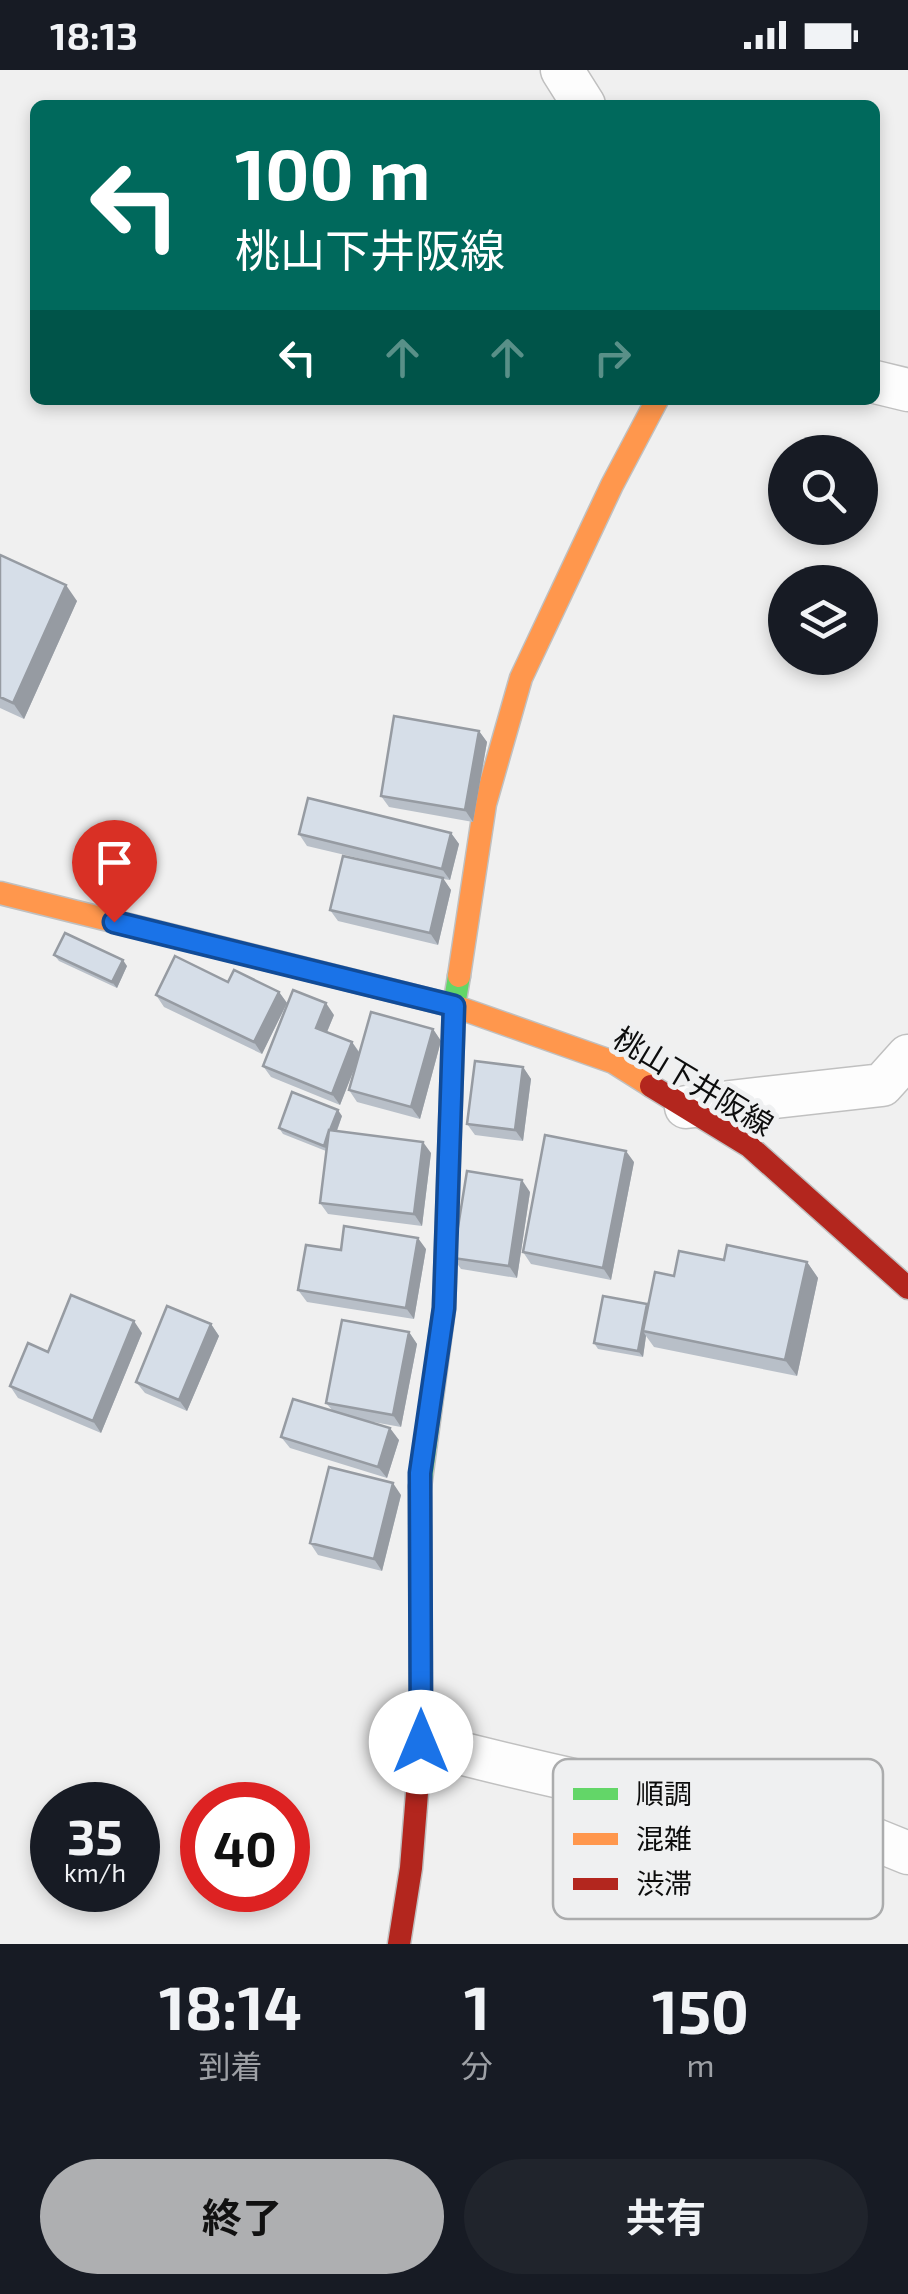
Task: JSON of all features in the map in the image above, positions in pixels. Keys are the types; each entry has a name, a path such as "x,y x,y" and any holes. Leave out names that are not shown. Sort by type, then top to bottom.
{"street":[{"path":"562,70 583,100"},
{"path":"588,100 600,70"},
{"path":"880,383 908,390"},
{"path":"400,1944 411,1868 421,1742 420,1473 444,1308 454,1006 485,804 521,678 654,405"},
{"name":"桃山下井阪線","path":"0,893 454,1006 613,1062 749,1146 908,1288"},
{"path":"686,1107 882,1085 908,1056"},
{"path":"421,1742 553,1778"},
{"path":"883,1843 908,1852"}],"building":[{"path":"0,555 66,585 13,703 0,697"},
{"path":"394,716 479,731 465,810 381,796"},
{"path":"308,798 451,833 442,869 299,834"},
{"path":"343,856 443,878 430,933 330,910"},
{"path":"65,933 123,960 112,982 54,955"},
{"path":"175,956 228,982 234,970 279,992 254,1042 156,995"},
{"path":"293,990 326,1003 316,1028 352,1042 332,1094 263,1066"},
{"path":"371,1012 433,1029 411,1107 349,1090"},
{"path":"475,1061 523,1067 515,1130 467,1124"},
{"path":"292,1092 338,1110 324,1146 279,1128"},
{"path":"329,1130 423,1142 414,1214 320,1203"},
{"path":"545,1135 626,1151 603,1268 523,1252"},
{"path":"467,1171 522,1180 509,1266 453,1258"},
{"path":"344,1226 418,1238 406,1308 298,1290 306,1245 341,1250"},
{"path":"727,1245 807,1262 785,1360 643,1331 655,1272 674,1276 679,1251 724,1260"},
{"path":"71,1295 134,1321 93,1421 10,1386 28,1343 48,1352"},
{"path":"603,1296 647,1304 638,1351 594,1343"},
{"path":"167,1306 211,1324 179,1400 136,1382"},
{"path":"342,1320 409,1332 393,1415 326,1403"},
{"path":"293,1399 390,1428 378,1467 281,1437"},
{"path":"329,1467 393,1483 374,1559 310,1543"}],"traffic: fast":[{"path":"420,1487 444,1309 454,1006 459,976"}],"traffic: slow":[{"path":"459,976 485,804 521,678 654,405"},
{"path":"0,893 454,1006 613,1062 651,1086"}],"traffic: jam":[{"path":"651,1086 749,1146 908,1288"},
{"path":"399,1944 411,1868 421,1743 420,1487"}],"route":[{"path":"114,922 454,1006 444,1308 420,1473 421,1742"}]}
